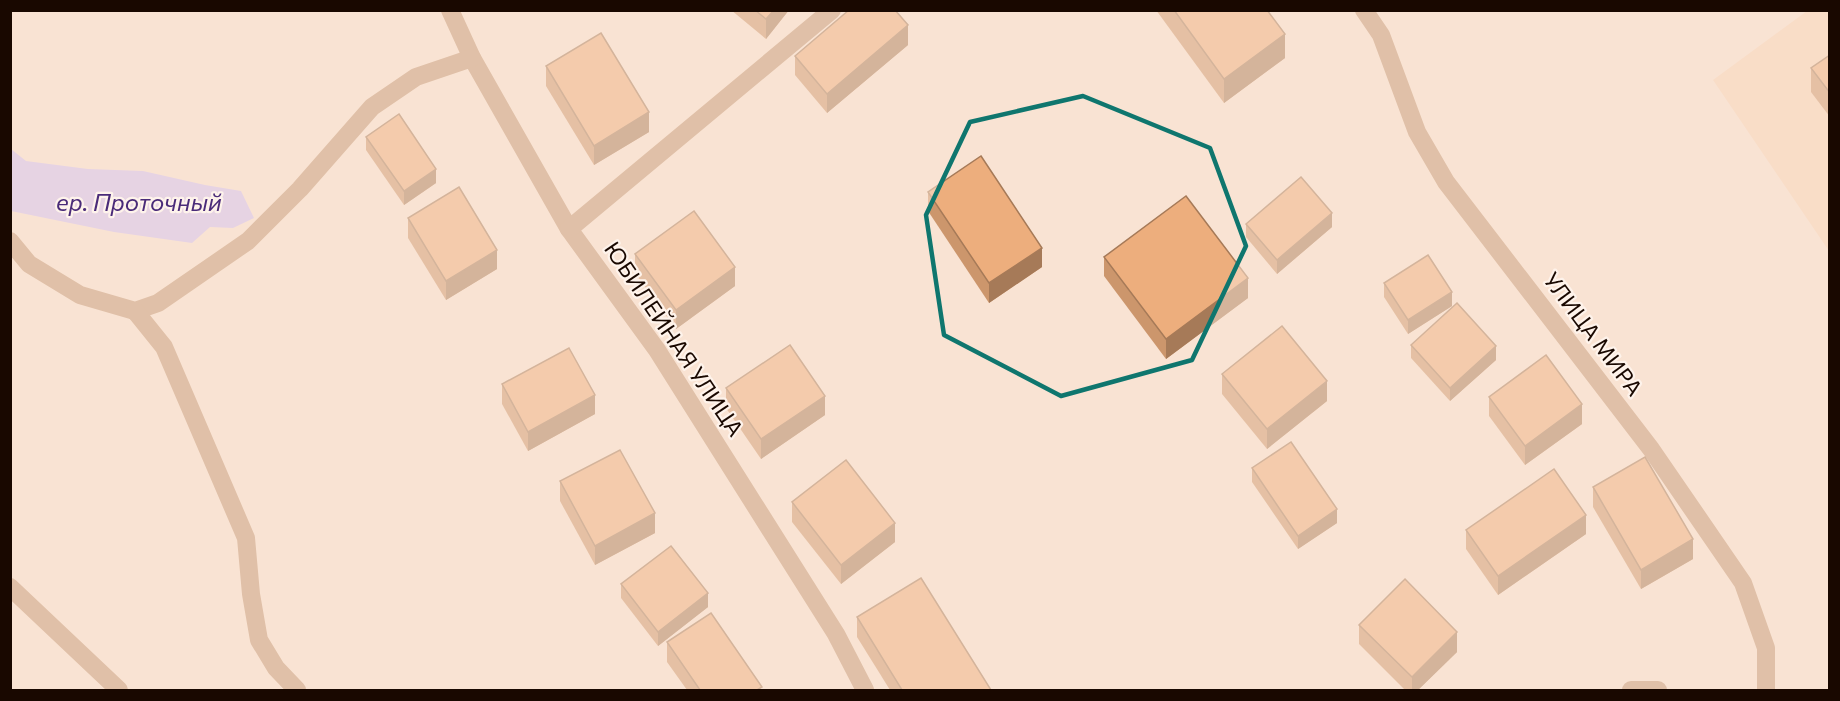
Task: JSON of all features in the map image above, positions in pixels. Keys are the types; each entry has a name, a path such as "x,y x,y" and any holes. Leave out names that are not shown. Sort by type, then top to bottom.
{"street":[{"name":"ЮБИЛЕЙНАЯ УЛИЦА","path":"450,10 472,58 569,229 657,350 836,634 866,690"},
{"path":"569,229 832,10"},
{"name":"УЛИЦА МИРА","path":"1364,10 1381,35 1417,132 1446,182 1651,449 1743,583 1766,648 1766,690"},
{"path":"135,311 158,303 248,241 300,189 372,107 416,77 472,58"},
{"path":"10,241 29,264 80,295 135,311 164,347 246,538 251,594 259,640 276,668 297,690"},
{"path":"10,587 119,690"},
{"path":"1631,690 1658,690"}],"highlighted area":[{"path":"1083,96 1210,148 1246,246 1192,360 1061,396 944,335 926,215 970,122"}],"shaded area":[{"path":"1807,11 1829,11 1829,251 1713,80"}],"water":[{"name":"ер. Проточный","path":"11,149 26,161 88,169 143,171 241,191 254,218 233,228 210,227 192,243 114,232 11,211"}],"building":[{"path":"755,10 774,10 766,19"},
{"path":"849,10 895,10 908,25 827,94 795,56"},
{"path":"1174,10 1267,10 1285,34 1224,79"},
{"path":"601,33 649,112 594,146 546,66"},
{"path":"1830,55 1830,93 1811,68"},
{"path":"399,114 436,169 404,191 366,137"},
{"path":"981,156 1042,248 989,283 928,192"},
{"path":"1301,177 1332,213 1277,260 1246,224"},
{"path":"459,187 497,250 446,281 408,218"},
{"path":"1186,196 1248,278 1166,339 1104,257"},
{"path":"694,211 735,267 676,310 635,254"},
{"path":"1428,255 1452,292 1408,320 1384,283"},
{"path":"1457,303 1496,346 1450,388 1411,345"},
{"path":"1282,326 1327,381 1267,429 1222,374"},
{"path":"790,345 825,396 761,439 726,388"},
{"path":"569,348 595,395 528,432 502,384"},
{"path":"1546,355 1582,404 1525,446 1489,397"},
{"path":"1291,442 1337,509 1298,536 1252,468"},
{"path":"620,450 655,513 595,546 560,481"},
{"path":"1645,457 1693,539 1641,570 1593,487"},
{"path":"846,460 895,523 841,565 792,502"},
{"path":"1554,469 1586,515 1498,576 1466,530"},
{"path":"671,546 708,593 658,632 621,584"},
{"path":"921,578 991,690 902,690 857,617"},
{"path":"1405,579 1457,632 1412,677 1359,625"},
{"path":"711,613 762,687 757,690 700,690 667,642"}]}
